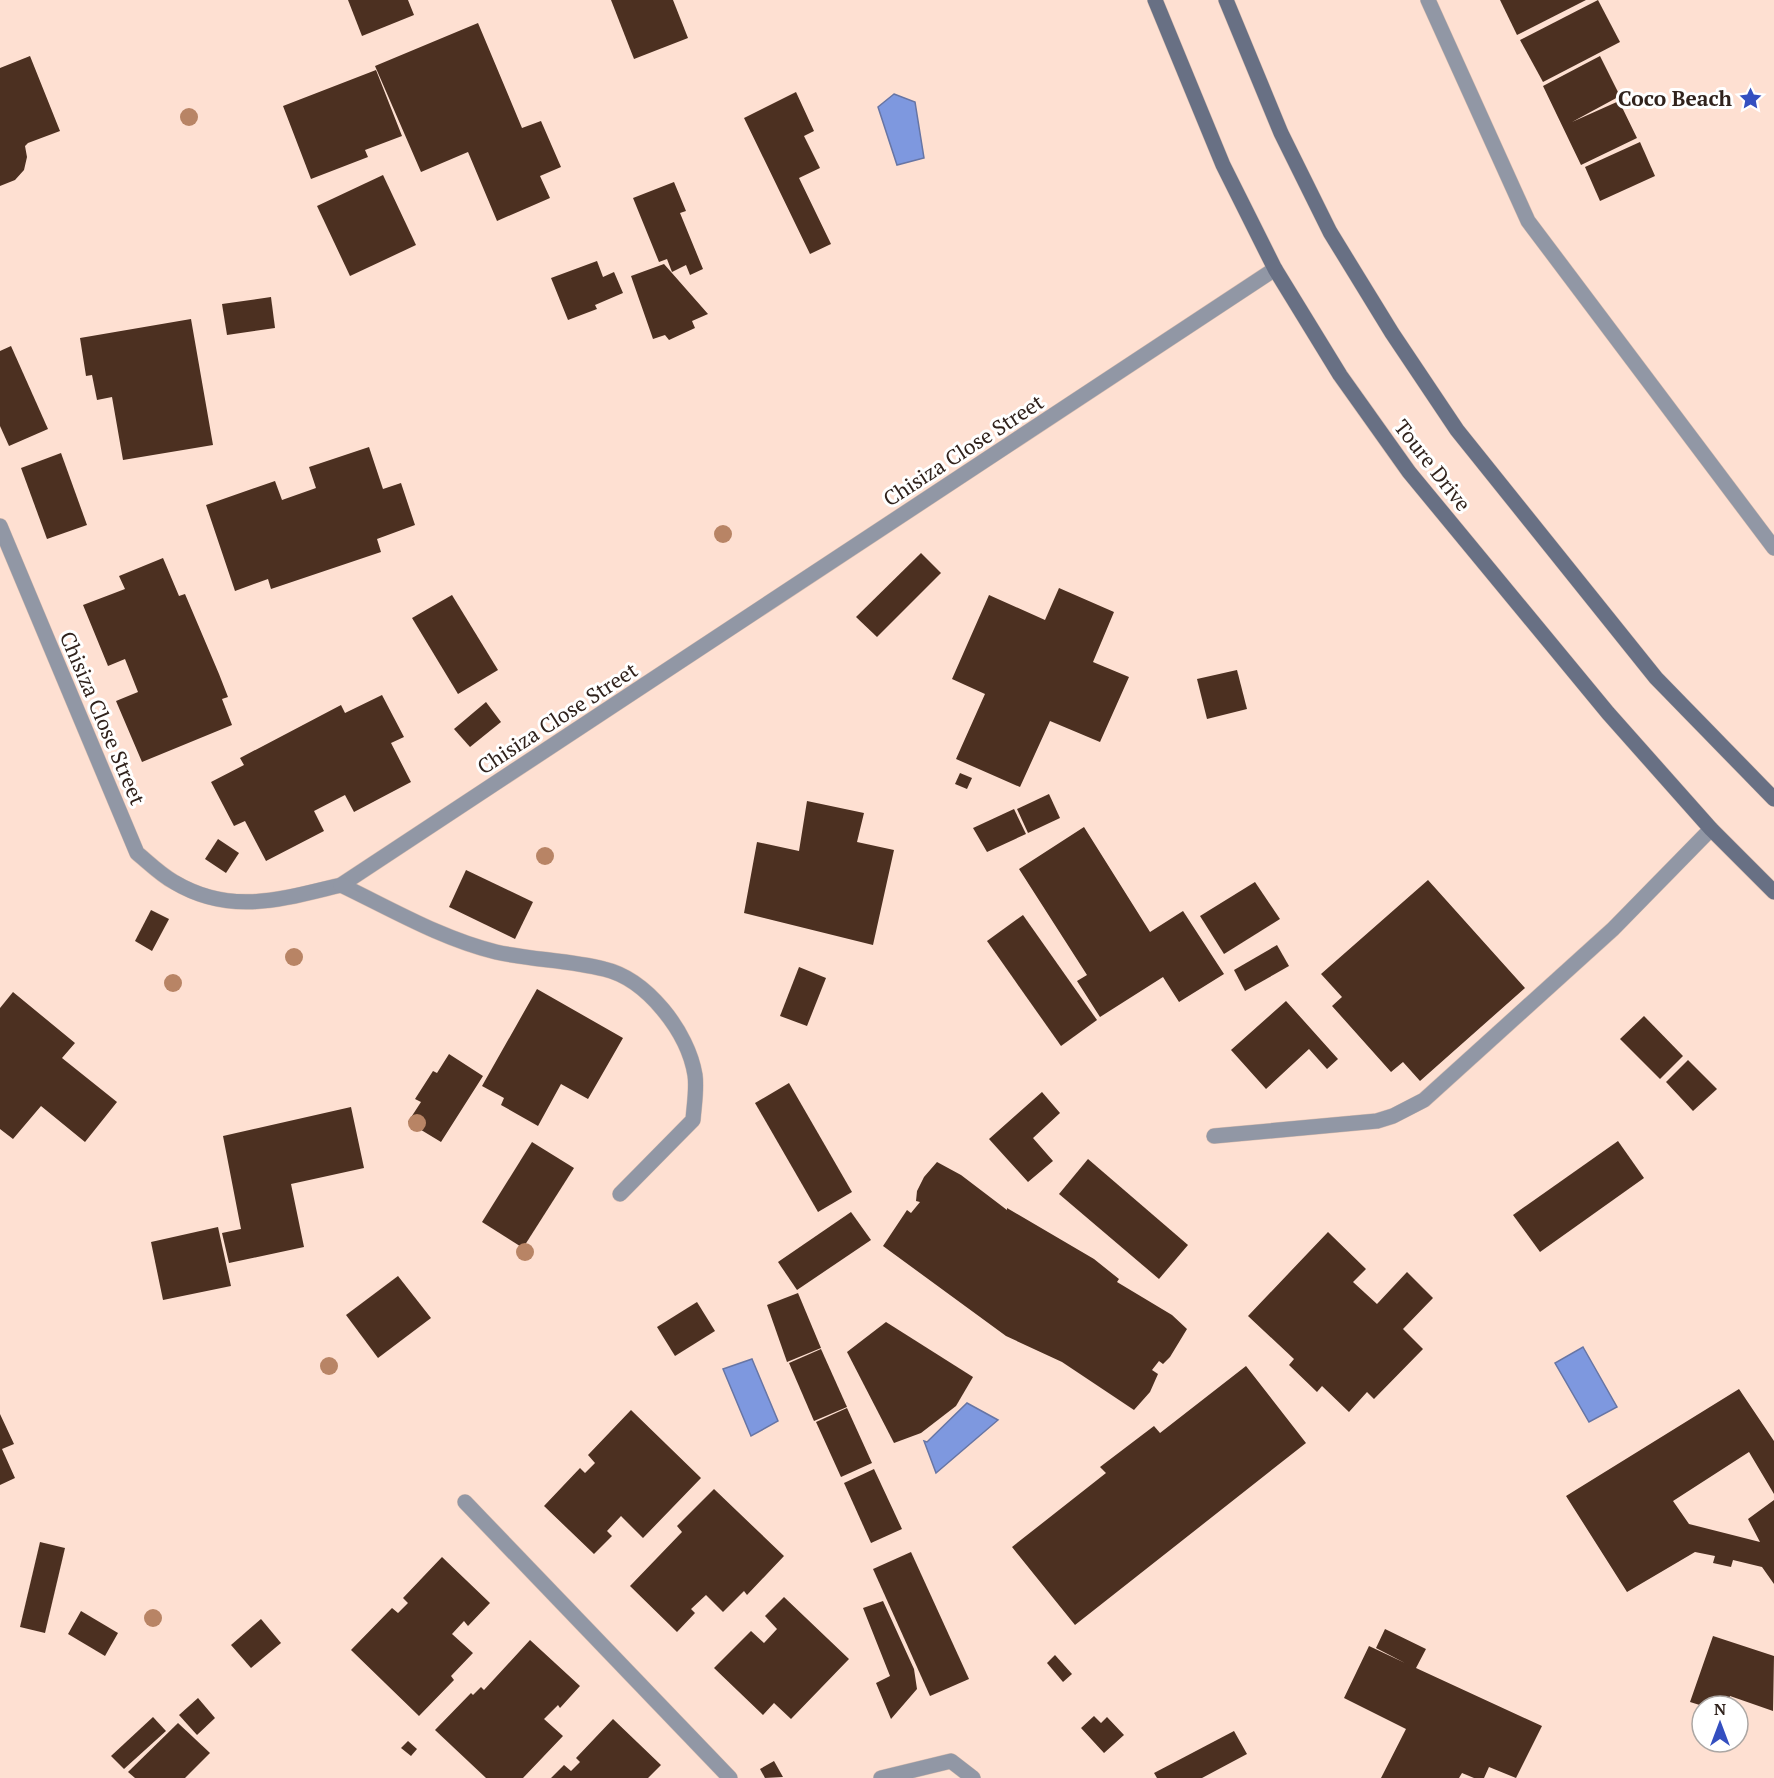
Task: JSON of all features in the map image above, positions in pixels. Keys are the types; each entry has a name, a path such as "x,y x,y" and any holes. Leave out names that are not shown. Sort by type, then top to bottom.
{"main road":[{"name":"Toure Drive","path":"1155,0 1223,165 1275,269 1340,375 1409,472 1608,713 1711,829 1774,892"},
{"name":"Toure Drive","path":"1226,0 1281,133 1330,232 1392,333 1457,430 1656,678 1774,799"}],"street":[{"path":"1428,0 1528,221 1774,548"},
{"name":"Chisiza Close Street","path":"0,526 137,853 174,882 218,900 265,903 341,885 1275,269"},
{"path":"1214,1136 1377,1121 1394,1116 1424,1100 1613,929 1711,829"},
{"path":"341,885 449,936 497,952 551,958 608,969 647,992 678,1029 695,1075 693,1120 620,1194"},
{"path":"465,1502 730,1778"},
{"path":"881,1778 951,1761 973,1778"}],"water":[{"path":"894,94 915,102 924,158 897,165 878,107"},
{"path":"1583,1347 1617,1407 1589,1422 1555,1363"},
{"path":"752,1359 778,1421 751,1436 723,1369"},
{"path":"967,1403 998,1420 936,1473 924,1441 927,1442"}],"building":[{"path":"348,0 408,0 414,15 362,36"},
{"path":"611,0 673,0 688,38 634,59"},
{"path":"1500,0 1586,0 1517,35"},
{"path":"1598,0 1620,42 1543,82 1520,40"},
{"path":"478,23 522,128 541,121 561,167 540,176 550,198 497,221 468,152 421,172 375,66"},
{"path":"30,56 60,131 28,143 25,146 27,157 24,170 15,180 0,186 0,68"},
{"path":"1600,56 1620,96 1572,122 1619,101 1637,138 1581,165 1543,86"},
{"path":"376,70 402,136 365,150 368,157 311,179 283,106"},
{"path":"796,92 814,131 804,136 820,168 799,178 831,244 810,254 744,118"},
{"path":"1640,142 1655,176 1600,201 1585,167"},
{"path":"383,175 416,245 350,276 317,206"},
{"path":"674,182 686,211 680,213 703,269 690,275 686,265 672,272 667,259 659,262 633,198"},
{"path":"597,261 603,277 614,272 623,293 595,305 597,309 568,320 551,278"},
{"path":"664,264 708,314 692,321 695,328 669,340 665,335 653,339 631,276"},
{"path":"271,297 275,328 227,335 222,304"},
{"path":"191,319 213,445 123,460 112,397 97,400 92,375 86,376 80,338"},
{"path":"11,346 48,429 9,446 0,426 0,351"},
{"path":"369,447 383,489 401,483 415,525 377,539 381,552 271,589 268,579 235,591 206,505 275,481 282,500 316,488 309,467"},
{"path":"61,453 87,525 47,539 21,468"},
{"path":"921,553 941,573 877,637 856,617"},
{"path":"163,558 179,596 185,594 219,674 228,697 222,699 232,725 142,762 116,701 138,692 125,659 108,666 83,605 125,589 119,576"},
{"path":"1059,588 1114,612 1093,662 1129,677 1100,742 1050,721 1020,787 956,759 985,694 952,679 989,595 1045,620"},
{"path":"452,595 498,670 458,694 412,618"},
{"path":"1237,670 1247,709 1207,719 1197,679"},
{"path":"382,695 404,737 391,743 411,782 354,812 345,795 314,811 324,831 266,861 245,821 234,826 211,782 244,765 240,758 341,705 345,713"},
{"path":"486,702 501,722 470,747 454,729"},
{"path":"960,773 972,778 967,789 955,784"},
{"path":"1049,794 1060,818 1028,833 1017,809"},
{"path":"807,801 864,813 857,842 894,850 873,945 744,913 757,842 799,851"},
{"path":"1014,809 1026,834 987,852 973,828"},
{"path":"1084,827 1150,932 1183,911 1224,974 1179,1002 1163,977 1100,1017 1077,981 1087,975 1019,869"},
{"path":"218,839 239,853 226,873 205,859"},
{"path":"466,870 533,902 515,939 449,907"},
{"path":"1428,880 1525,988 1420,1081 1403,1062 1391,1072 1332,1006 1342,997 1321,974"},
{"path":"1255,882 1280,919 1224,954 1200,916"},
{"path":"151,910 169,919 152,951 135,941"},
{"path":"1023,915 1097,1020 1061,1046 987,941"},
{"path":"1277,945 1289,966 1245,991 1234,970"},
{"path":"799,967 826,978 807,1026 780,1016"},
{"path":"537,989 623,1038 588,1099 561,1084 538,1126 501,1105 504,1098 482,1086"},
{"path":"13,992 75,1043 62,1058 117,1102 85,1142 41,1106 13,1139 0,1129 0,1008"},
{"path":"1286,1001 1338,1059 1327,1069 1309,1049 1266,1089 1231,1050"},
{"path":"1644,1016 1683,1056 1660,1079 1620,1039"},
{"path":"449,1054 483,1076 441,1142 408,1122 421,1102 415,1099 433,1071 437,1073"},
{"path":"1688,1060 1717,1089 1693,1111 1666,1082"},
{"path":"789,1083 852,1192 818,1212 755,1103"},
{"path":"1042,1092 1060,1113 1033,1138 1053,1161 1028,1182 989,1139"},
{"path":"351,1107 364,1168 291,1184 304,1247 229,1263 222,1233 241,1229 223,1136"},
{"path":"1618,1141 1644,1178 1540,1252 1513,1215"},
{"path":"532,1142 574,1168 523,1248 482,1222"},
{"path":"1088,1159 1188,1245 1159,1279 1059,1194"},
{"path":"937,1162 961,1175 1007,1210 1007,1208 1094,1259 1119,1279 1117,1282 1172,1315 1187,1329 1170,1357 1163,1364 1159,1361 1152,1370 1158,1374 1150,1392 1134,1410 1062,1362 1006,1336 883,1246 907,1210 911,1213 920,1202 916,1201 917,1191 924,1177"},
{"path":"851,1212 871,1240 797,1290 778,1262"},
{"path":"218,1227 231,1286 163,1300 151,1242"},
{"path":"1328,1232 1366,1269 1353,1282 1377,1304 1407,1272 1433,1298 1403,1329 1423,1349 1374,1399 1367,1392 1349,1412 1322,1386 1317,1392 1289,1365 1294,1359 1248,1316"},
{"path":"398,1276 431,1318 378,1358 346,1315"},
{"path":"798,1293 821,1348 787,1362 767,1305"},
{"path":"697,1302 715,1331 675,1356 657,1327"},
{"path":"886,1322 973,1377 956,1406 921,1433 894,1443 847,1352"},
{"path":"821,1349 847,1407 814,1421 789,1363"},
{"path":"1246,1366 1306,1443 1075,1625 1012,1547 1106,1473 1100,1467 1154,1426 1160,1433"},
{"path":"1739,1389 1774,1441 1774,1494 1749,1452 1673,1501 1689,1524 1760,1542 1748,1519 1774,1500 1774,1584 1762,1567 1733,1560 1731,1567 1713,1563 1715,1556 1695,1552 1627,1592 1566,1496"},
{"path":"847,1408 872,1463 841,1477 816,1422"},
{"path":"631,1410 701,1478 643,1538 621,1516 607,1531 612,1536 594,1554 544,1506 580,1468 585,1473 595,1463 588,1455"},
{"path":"0,1414 14,1444 2,1449 15,1478 0,1485"},
{"path":"874,1469 902,1529 871,1543 844,1483"},
{"path":"714,1489 784,1556 747,1595 744,1591 723,1612 706,1595 691,1609 695,1613 677,1632 630,1586 682,1532 677,1526"},
{"path":"40,1542 65,1548 45,1633 20,1627"},
{"path":"911,1552 969,1679 930,1696 873,1569"},
{"path":"442,1557 490,1603 468,1626 464,1621 452,1634 473,1653 451,1676 454,1680 419,1716 351,1650 392,1608 398,1613 408,1603 403,1598"},
{"path":"784,1597 849,1659 791,1719 774,1703 763,1715 714,1668 751,1631 764,1643 777,1629 765,1616"},
{"path":"883,1601 914,1669 917,1689 891,1719 876,1683 890,1676 863,1608"},
{"path":"81,1611 118,1633 105,1656 68,1634"},
{"path":"261,1619 281,1643 251,1668 231,1645"},
{"path":"1385,1629 1426,1649 1416,1668 1542,1726 1516,1778 1489,1767 1484,1778 1474,1778 1462,1773 1459,1778 1381,1778 1406,1729 1344,1698 1369,1646 1405,1663 1376,1648"},
{"path":"1713,1636 1774,1656 1773,1711 1750,1703 1750,1694 1693,1694"},
{"path":"530,1640 580,1686 560,1708 558,1705 544,1719 563,1736 523,1778 486,1778 435,1730 471,1693 473,1695 481,1687 484,1690"},
{"path":"1055,1655 1072,1674 1063,1682 1047,1663"},
{"path":"198,1698 215,1718 197,1735 179,1715"},
{"path":"1094,1716 1101,1723 1107,1717 1124,1735 1104,1753 1081,1728"},
{"path":"153,1717 166,1731 124,1769 111,1756"},
{"path":"613,1719 661,1765 648,1778 551,1778 564,1765 571,1771 580,1762 576,1758"},
{"path":"178,1723 210,1753 185,1778 135,1778 128,1772"},
{"path":"1234,1731 1247,1754 1202,1778 1157,1778 1154,1773"},
{"path":"408,1741 417,1749 411,1756 401,1748"},
{"path":"774,1761 783,1777 765,1778 760,1769"}],"place":[{"name":"Coco Beach","path":"1750,98"}]}
